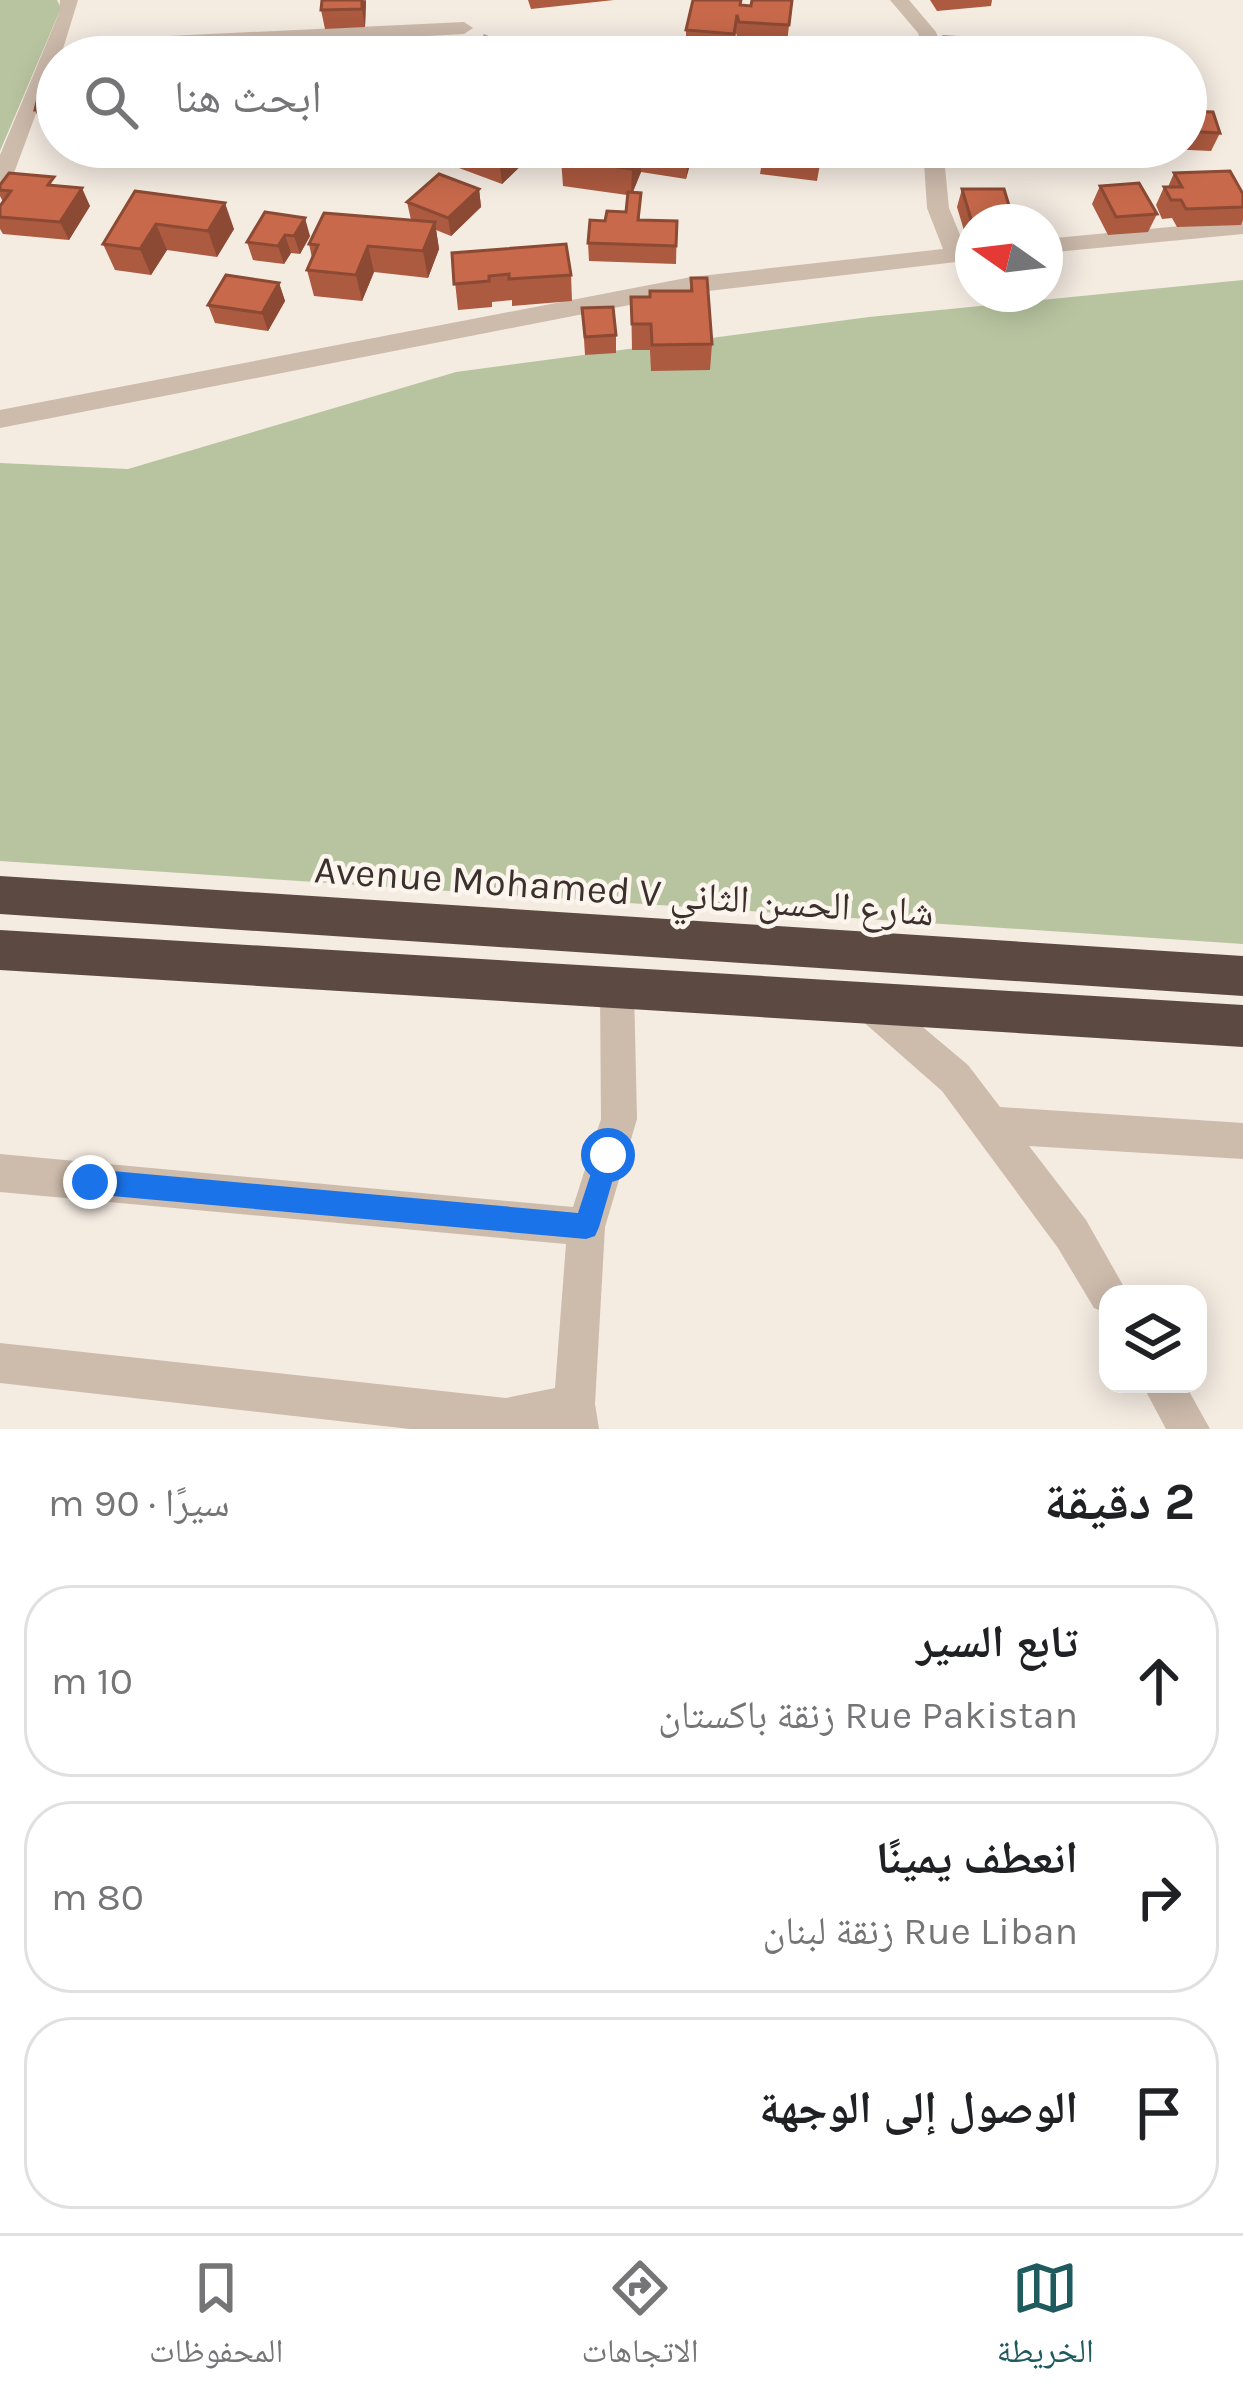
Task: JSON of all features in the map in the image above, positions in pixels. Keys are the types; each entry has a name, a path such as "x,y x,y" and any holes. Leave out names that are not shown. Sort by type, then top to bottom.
{"highway":[{"name":"Avenue Mohamed V شارع الحسن الثاني","path":"0,895 1243,976"},
{"path":"0,950 617,989 863,999 1243,1027"}],"street":[{"path":"62,36 69,0"},
{"path":"899,0 928,36"},
{"path":"295,36 464,28"},
{"path":"0,181 36,102"},
{"path":"935,168 938,208 955,237"},
{"path":"1063,244 1243,227"},
{"path":"0,419 691,285 955,255"},
{"path":"0,1363 498,1424 576,1416 586,1227 619,1119 617,989"},
{"path":"863,999 955,1078 1072,1234 1103,1285"},
{"path":"991,1125 1243,1141"},
{"path":"0,1173 586,1227"},
{"path":"1167,1393 1189,1429"}],"path":[{"path":"464,28 482,36"}],"green space":[{"path":"0,0 57,0 61,8 49,36 36,36 36,67 0,151"},
{"path":"1243,280 1243,944 0,861 0,463 128,469 456,372 955,308 1063,312 1063,298"}],"building":[{"path":"322,0 362,0 362,9 321,10"},
{"path":"693,0 741,0 740,5 751,6 752,0 792,0 789,25 739,22 737,15 734,34 686,30"},
{"path":"1207,112 1213,112 1220,133 1207,132"},
{"path":"1230,171 1243,194 1243,207 1186,209 1181,200 1171,200 1164,187 1182,187 1174,173"},
{"path":"9,173 54,177 48,185 82,188 60,222 0,217 0,206 11,191 0,190 0,185"},
{"path":"439,174 479,189 448,218 407,202"},
{"path":"1139,183 1157,214 1116,217 1100,186"},
{"path":"962,189 1004,189 1009,204 966,204"},
{"path":"135,191 225,203 208,231 156,224 140,249 103,244"},
{"path":"628,192 641,193 638,220 677,221 676,246 588,243 590,220 605,221 607,211 626,212"},
{"path":"265,212 305,218 294,236 285,235 278,246 247,242"},
{"path":"324,213 435,222 423,251 368,246 356,275 307,270 318,245 309,244"},
{"path":"566,244 571,275 509,279 509,274 454,284 452,253"},
{"path":"226,275 279,283 262,313 208,305"},
{"path":"691,278 707,278 712,344 652,345 651,324 632,324 631,297 650,297 650,291 692,291"},
{"path":"613,307 616,335 585,337 582,308"}],"route":[{"path":"90,1182 586,1227 608,1155"}]}
